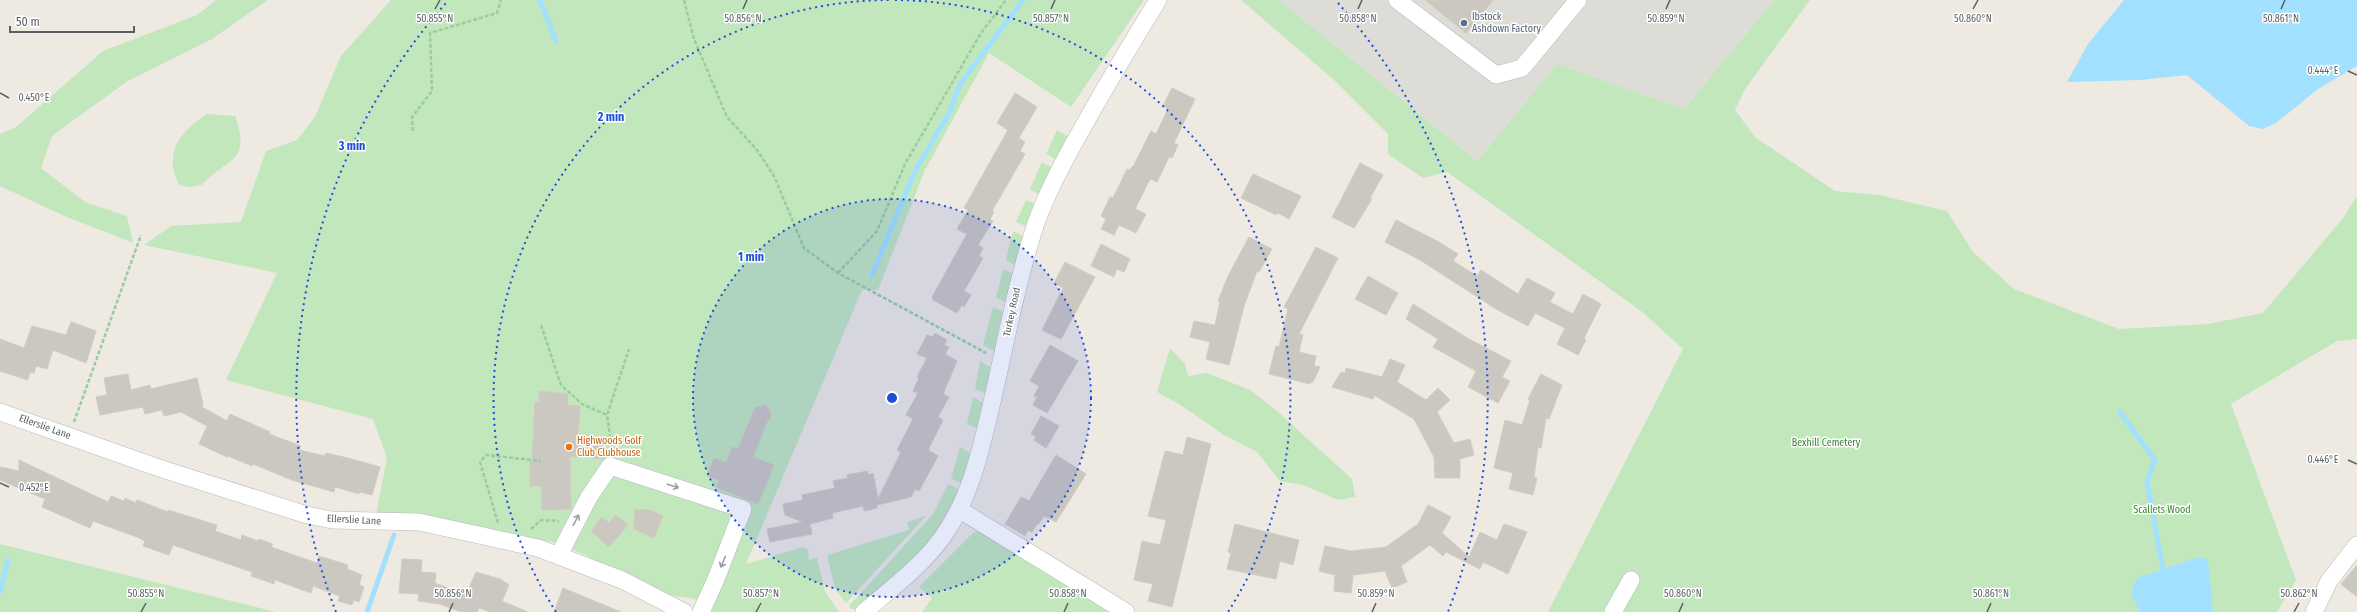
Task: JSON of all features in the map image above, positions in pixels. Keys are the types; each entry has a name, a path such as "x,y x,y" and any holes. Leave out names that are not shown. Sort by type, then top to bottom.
{"street":[{"name":"Turkey Road","path":"864,612 916,568 944,536 960,510 977,465 1002,362 1020,276 1036,224 1056,175 1114,72 1158,0"},
{"path":"1397,0 1496,75 1522,68 1578,0"},
{"name":"Ellerslie Lane","path":"0,412 69,435 159,468 307,515 332,520 426,523 498,538 558,555 622,580 676,610"},
{"path":"558,555 589,497 610,466 743,508 716,579 701,612"},
{"path":"960,510 1126,612"},
{"path":"2314,612 2329,581 2357,545"},
{"path":"1613,612 1631,580"}],"path":[{"path":"413,131 412,117 432,91 430,34 498,14 501,0"},
{"path":"684,0 694,39 727,116 757,150 774,176 804,248 838,273 1002,362"},
{"path":"838,273 877,231 905,164 981,33 1006,0"},
{"path":"69,435 141,235"},
{"path":"541,325 561,385 582,404 608,415"},
{"path":"610,466 612,444 608,415 629,349"},
{"path":"505,525 498,524 480,462 486,455 541,460"},
{"path":"524,529 530,530 541,520 576,522"}],"shaded area":[{"path":"1279,0 1774,0 1684,109 1557,64 1477,161"}],"green space":[{"path":"216,0 268,0 212,39 126,82 52,136 41,168 85,202 127,216 133,243 62,215 0,186 0,134 16,127 103,51 197,15"},
{"path":"391,0 1144,0 1071,107 989,53 925,170 878,290 862,290 746,564 803,547 808,550 809,560 817,558 825,591 839,612 712,612 710,608 696,599 661,594 581,553 550,541 544,543 376,514 387,458 373,419 226,380 277,273 144,245 171,226 241,222 266,151 297,140 315,117 341,56"},
{"path":"1241,0 1279,0 1477,161 1557,64 1684,109 1774,0 1810,0 1745,89 1735,110 1755,137 1835,191 1879,195 1947,211 1973,252 2014,289 2119,329 2208,324 2263,313 2343,218 2357,196 2357,339 2337,341 2231,404 2296,580 2277,612 1548,612 1683,349 1641,311 1447,172 1423,178 1388,154 1388,134 1334,80"},
{"path":"207,114 235,116 241,143 239,152 228,164 211,176 202,185 190,187 179,185 173,163 177,144 189,128"},
{"path":"1057,130 1068,136 1057,160 1046,154"},
{"path":"1042,162 1053,168 1042,196 1030,189"},
{"path":"1026,200 1038,205 1028,227 1016,222"},
{"path":"1013,231 1025,237 1017,266 1006,260"},
{"path":"1003,269 1014,274 1008,303 996,298"},
{"path":"993,307 1006,313 998,353 983,345"},
{"path":"1170,348 1185,364 1188,376 1207,373 1250,390 1277,411 1352,479 1355,497 1338,500 1303,485 1280,481 1257,452 1224,435 1179,404 1157,392"},
{"path":"980,361 993,369 988,392 985,393 975,389"},
{"path":"973,397 985,404 977,428 967,424"},
{"path":"960,447 972,454 964,481 961,483 951,479"},
{"path":"948,484 960,490 945,520 911,564 858,609 851,609 849,606 934,513"},
{"path":"926,516 846,603 835,589 827,555 909,530 907,522"},
{"path":"982,530 1115,612 922,612 932,598 919,587 973,533"},
{"path":"0,544 276,612 0,612"}],"water":[{"path":"2124,0 2357,0 2357,66 2318,89 2276,123 2263,129 2249,126 2187,75 2140,80 2067,82 2088,44"},
{"path":"2200,557 2208,560 2213,612 2140,612 2131,593 2137,578"}],"building":[{"name":"Ibstock Ashdown Factory","path":"1425,0 1493,0 1466,33"},
{"path":"1172,88 1195,99 1174,143 1178,145 1172,158 1169,157 1157,182 1150,179 1135,209 1146,214 1136,233 1119,225 1114,235 1101,229 1106,219 1101,216 1110,197 1113,198 1127,169 1129,170 1134,165 1151,131 1156,134 1168,109 1163,106"},
{"path":"1015,93 1037,107 1019,138 1025,142 1020,151 1025,154 992,211 994,212 990,219 993,221 978,245 983,248 979,256 983,258 964,291 971,295 964,307 962,305 957,313 933,300 932,297 967,234 957,229 968,210 964,208 1008,130 997,123"},
{"path":"1360,163 1383,175 1370,198 1372,199 1354,228 1332,217"},
{"path":"1253,174 1301,196 1289,219 1278,213 1276,215 1241,198"},
{"path":"1396,220 1439,242 1458,254 1453,261 1477,276 1481,270 1518,294 1527,278 1555,293 1550,302 1573,314 1583,294 1601,304 1584,338 1586,340 1578,355 1557,344 1565,328 1535,313 1528,326 1496,309 1420,260 1385,242"},
{"path":"1249,237 1272,249 1259,272 1257,271 1244,306 1229,365 1206,359 1210,342 1190,337 1194,321 1215,325 1220,302 1218,301 1228,276"},
{"path":"1101,244 1130,259 1124,272 1117,269 1114,277 1091,266"},
{"path":"1316,247 1338,258 1299,334 1303,335 1299,352 1316,356 1314,366 1320,367 1313,382 1310,382 1310,384 1269,374 1276,346 1279,347 1288,309 1284,307"},
{"path":"1065,262 1095,277 1061,339 1042,330 1063,288 1054,283"},
{"path":"1368,276 1398,293 1386,315 1355,299"},
{"path":"1413,304 1469,339 1511,361 1502,377 1510,381 1498,403 1468,387 1476,371 1433,347 1438,339 1406,319"},
{"path":"71,322 96,331 86,363 53,350 47,369 36,366 34,373 30,372 28,380 0,371 0,339 24,348 32,326 66,335"},
{"path":"935,333 947,340 944,345 949,347 945,354 957,361 943,394 949,397 938,417 943,420 928,450 938,456 919,491 915,489 911,497 877,505 877,508 864,511 863,506 832,513 833,518 810,524 812,534 770,542 767,529 803,522 785,515 783,504 803,500 802,495 835,488 833,481 848,478 847,475 868,471 868,475 873,473 878,499 901,452 897,450 913,419 906,415 918,393 913,391 919,378 917,377 927,358 917,354 927,335 932,337"},
{"path":"1050,345 1078,361 1047,413 1033,405 1037,397 1034,396 1039,386 1030,381"},
{"path":"1390,359 1405,365 1397,382 1426,400 1438,388 1450,400 1437,412 1454,443 1470,439 1474,455 1460,459 1460,478 1435,478 1434,457 1414,419 1374,395 1373,399 1332,387 1341,372 1345,373 1346,368 1382,377"},
{"path":"128,374 131,390 150,385 151,389 197,378 203,404 202,407 227,421 230,414 270,432 269,434 301,446 299,450 325,456 326,453 380,467 372,495 360,492 359,494 335,487 334,492 292,480 253,464 252,466 228,456 227,457 199,444 207,426 181,412 164,416 162,410 145,414 143,407 100,415 96,397 107,395 104,378"},
{"path":"1541,374 1562,385 1549,419 1546,418 1541,448 1538,447 1534,477 1537,478 1533,495 1509,489 1513,473 1494,468 1505,420 1522,425 1530,400 1528,399"},
{"name":"Highwoods Golf Club Clubhouse","path":"539,391 568,394 567,405 580,406 578,435 604,437 603,459 570,456 571,509 542,510 541,486 530,486 530,462 532,462 535,402 539,403"},
{"path":"765,405 770,410 771,417 767,422 753,457 774,465 758,504 716,487 719,480 707,476 714,458 726,463 732,447 738,449 755,408"},
{"path":"1041,416 1059,426 1046,448 1034,440 1036,437 1031,434"},
{"path":"1187,437 1211,444 1172,607 1148,601 1153,584 1134,580 1142,541 1160,545 1163,533 1166,520 1148,516 1165,451 1183,455"},
{"path":"1056,455 1086,474 1056,522 1044,516 1032,532 1028,530 1025,536 1005,524 1021,497 1029,501"},
{"path":"19,460 108,502 111,496 124,501 125,498 136,503 137,500 168,512 168,510 217,525 215,531 241,540 242,535 258,541 259,539 273,544 271,547 317,563 319,556 348,565 347,569 362,575 359,585 364,587 359,602 354,600 352,605 338,601 340,596 313,586 311,593 275,580 274,584 251,576 252,572 173,545 169,555 143,546 145,541 137,537 93,521 90,528 42,507 45,499 0,480 0,467 19,471"},
{"path":"1428,505 1451,517 1442,533 1469,557 1480,532 1497,540 1504,524 1527,532 1508,574 1483,562 1480,569 1446,552 1443,556 1430,545 1401,566 1407,582 1392,588 1385,571 1353,575 1351,593 1334,591 1335,575 1319,571 1325,546 1351,551 1386,547 1418,524"},
{"path":"635,509 649,510 663,516 654,538 634,529"},
{"path":"616,515 628,525 609,547 591,531 602,517 609,523"},
{"path":"1235,524 1299,540 1293,565 1280,561 1276,579 1227,569 1231,553 1228,552"},
{"path":"402,559 422,560 421,572 436,573 435,583 466,595 476,572 500,579 509,585 502,601 528,612 490,612 479,608 477,612 461,612 440,604 418,601 419,594 399,593"},
{"path":"2357,565 2357,597 2341,584"},
{"path":"563,588 621,612 554,612"}],"waterway":[{"path":"540,0 556,41"},
{"path":"872,275 914,173 950,111 960,84 1023,0"},
{"path":"2120,412 2155,460 2147,481 2163,569"},
{"path":"367,612 394,535"},
{"path":"0,592 8,560"}],"place":[{"name":"Ibstock Ashdown Factory","path":"1464,23"},
{"name":"Highwoods Golf Club Clubhouse","path":"569,447"}],"park label":[{"name":"Bexhill Cemetery","path":"1826,443"},
{"name":"Scallets Wood","path":"2162,510"}]}
